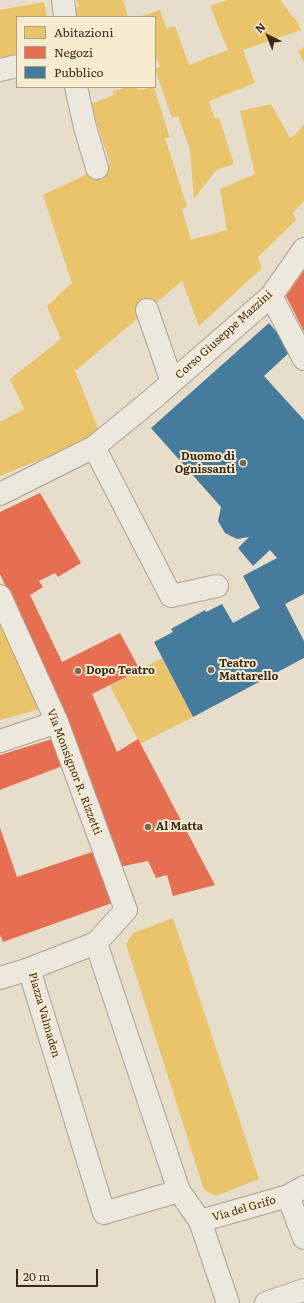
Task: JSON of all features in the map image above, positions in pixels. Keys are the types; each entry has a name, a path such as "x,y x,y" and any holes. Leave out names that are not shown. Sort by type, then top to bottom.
{"street":[{"path":"63,0 65,16"},
{"path":"0,70 16,66"},
{"path":"76,88 85,127 97,168"},
{"name":"Corso Giuseppe Mazzini","path":"0,494 94,447 271,296 304,249"},
{"path":"271,296 304,359"},
{"name":"Corso Giuseppe Mazzini","path":"147,310 172,382"},
{"path":"94,447 171,596 217,586"},
{"name":"Via Monsignor R. Rizzetti","path":"0,596 57,722 126,910 96,943"},
{"path":"0,741 57,722"},
{"path":"96,943 179,1191 200,1221 228,1303"},
{"name":"Piazza Valmaden","path":"96,943 29,969 104,1213 179,1191"},
{"path":"0,978 29,969"},
{"name":"Via del Grifo","path":"200,1221 296,1191 304,1238"},
{"path":"266,1303 304,1290"}],"building: Abitazioni":[{"path":"76,0 123,0 128,16 76,16 74,8 79,7"},
{"path":"227,0 280,0 298,23 301,30 243,50 255,83 209,101 215,119 219,118 234,164 216,170 194,199 190,150 178,116 172,118 156,72 156,68 160,66 156,57 156,16 142,16 160,10 167,29 175,26 189,65 228,50 210,6"},
{"path":"44,2 47,16 16,16 16,55 0,58 0,10"},
{"path":"304,47 304,62 298,51"},
{"path":"124,88 137,88 138,90 154,88 170,138 165,138 187,207 182,209 191,240 227,230 220,189 255,174 240,111 271,104 290,138 296,134 304,124 304,201 293,213 296,220 258,257 262,268 199,326 182,281 75,371 101,435 0,476 0,422 24,409 10,379 61,339 47,306 72,283 43,195 110,163 90,104 114,95 113,91"},
{"path":"0,612 41,709 0,720"},
{"path":"162,658 193,717 140,744 110,686"},
{"path":"173,918 259,1179 216,1196 204,1190 126,944 133,933"}],"building: Negozi":[{"path":"304,270 304,332 286,296"},
{"path":"40,493 81,563 58,577 55,573 39,581 43,587 30,595 62,662 120,633 140,670 92,694 117,752 138,739 215,885 173,896 167,875 156,878 148,861 119,867 59,700 0,574 0,512"},
{"path":"55,738 65,765 0,790 0,755"},
{"path":"0,828 17,877 92,852 112,903 3,942 0,934"}],"building: Pubblico":[{"path":"269,323 292,350 264,376 304,420 304,594 285,604 304,641 304,658 193,717 154,642 173,632 171,629 205,610 206,612 222,604 233,623 260,608 243,576 277,558 270,550 253,566 238,548 249,537 237,539 225,533 218,521 221,507 151,428"}],"place":[{"name":"Duomo di Ognissanti","path":"243,463"},
{"name":"Teatro Mattarello","path":"211,670"},
{"name":"Dopo Teatro","path":"78,671"},
{"name":"Al Matta","path":"148,827"}]}
